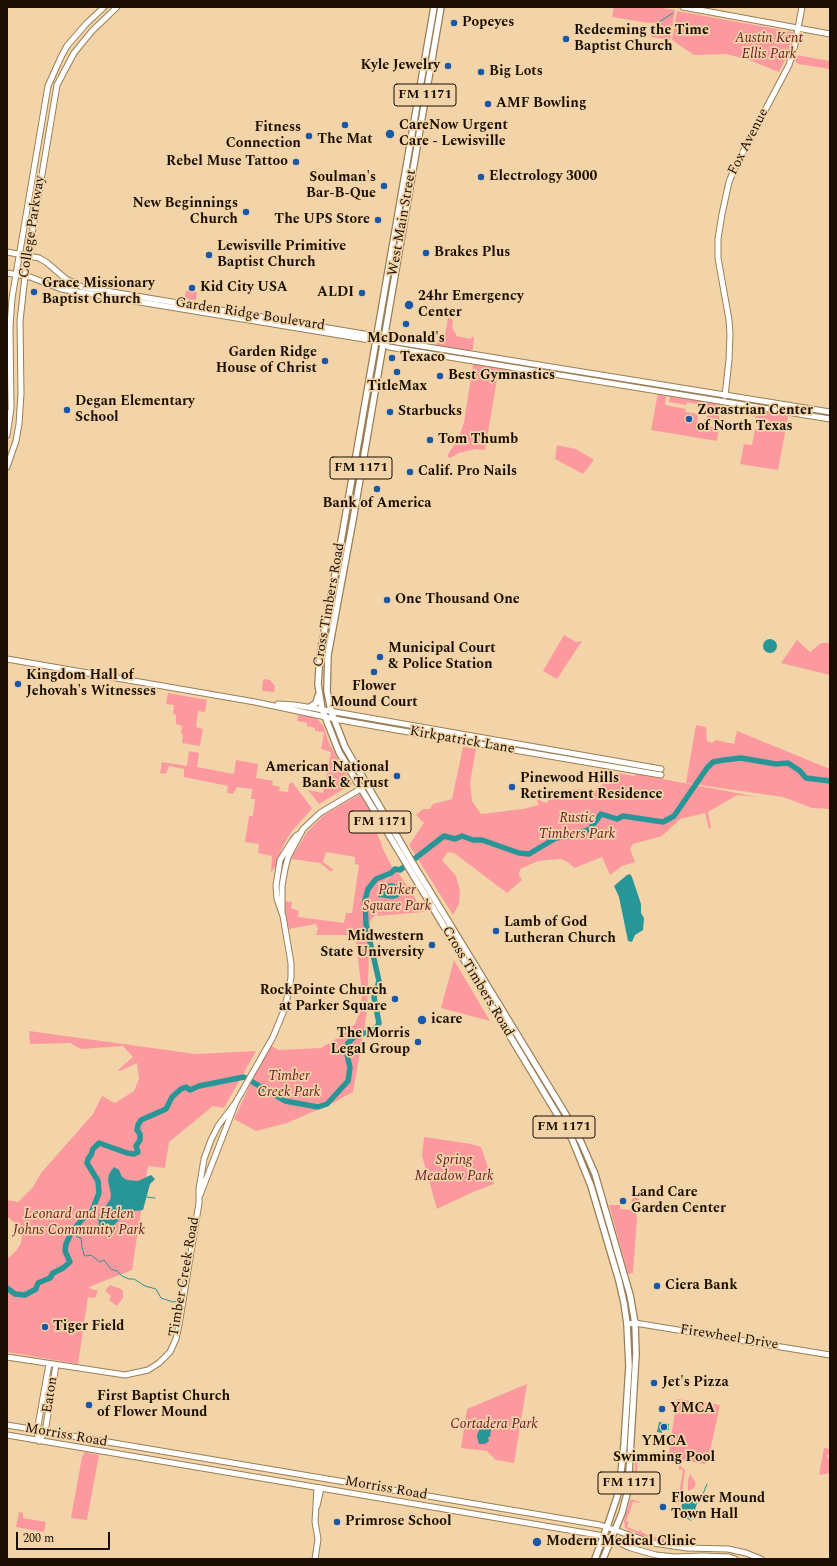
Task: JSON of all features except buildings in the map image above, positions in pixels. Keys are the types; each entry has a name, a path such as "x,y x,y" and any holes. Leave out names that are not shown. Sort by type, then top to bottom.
{"main road":[{"name":"College Parkway","path":"7,435 11,404 10,327 12,298 41,125 51,77 67,46 78,32 104,7"},
{"name":"College Parkway","path":"7,467 16,441 19,424 21,394 20,321 25,276 49,126 58,85 69,61 80,44 117,7"},
{"name":"West Main Street","path":"376,338 434,7"},
{"name":"West Main Street","path":"382,345 441,7"},
{"path":"683,7 830,34"},
{"name":"Fox Avenue","path":"724,401 729,360 730,334 718,258 718,239 721,221 728,188 734,169 789,65 802,7"},
{"path":"426,52 433,53"},
{"path":"417,106 423,107"},
{"name":"Garden Ridge Boulevard","path":"7,252 35,256 46,262 66,279 82,287 301,326 384,338 397,342 725,395"},
{"path":"391,255 398,256"},
{"path":"7,273 25,276 67,290 301,326"},
{"path":"376,338 382,345 830,419"},
{"name":"Cross Timbers Road","path":"376,338 336,571 322,640 318,668 322,709 339,752 360,789 572,1139 591,1186 619,1281 627,1324 629,1366 625,1434 620,1482 607,1528 595,1559"},
{"name":"Cross Timbers Road","path":"382,345 330,641 327,668 327,691 333,718 345,747 405,850 565,1113 581,1142 599,1188 630,1295 635,1323 636,1356 628,1490 616,1530 603,1559"},
{"path":"472,361 474,354"},
{"path":"725,395 828,411"},
{"path":"365,402 372,403"},
{"path":"798,414 823,414 828,411"},
{"path":"9,423 19,424"},
{"path":"358,443 365,444"},
{"path":"336,571 343,572"},
{"path":"322,640 330,641"},
{"name":"Kirkpatrick Lane","path":"7,659 265,704 391,729 418,732 661,775"},
{"path":"310,707 316,703 319,690"},
{"name":"Kirkpatrick Lane","path":"265,704 310,707 662,769"},
{"path":"391,729 393,722"},
{"name":"Timber Creek Road","path":"199,1198 236,1102 279,1024 287,999 291,963 276,894 280,860 296,836 301,833 303,829 320,813 367,785"},
{"path":"457,949 464,945"},
{"name":"Timber Creek Road","path":"7,1357 122,1376 132,1375 148,1370 159,1363 170,1352 176,1339 179,1324 204,1159 207,1148 218,1126 236,1102"},
{"name":"Firewheel Drive","path":"627,1324 635,1323 830,1355"},
{"name":"Eaton","path":"39,1441 38,1431 49,1364"},
{"name":"Eaton","path":"39,1441 45,1432 56,1365"},
{"path":"629,1366 631,1382 635,1382"},
{"name":"Morriss Road","path":"7,1425 607,1528 653,1544 687,1548 728,1548 761,1559"},
{"path":"625,1434 632,1434"},
{"name":"Morriss Road","path":"7,1435 604,1536 631,1548 656,1555 674,1557 710,1556 735,1559"},
{"path":"315,1559 318,1539 315,1522 319,1488"}],"green space":[{"path":"614,7 655,7 675,10 670,40 651,37 656,31 657,26 653,23 612,17"},
{"name":"Austin Kent Ellis Park","path":"677,11 793,32 788,54 779,72 749,60 726,54 694,55 672,40"},
{"path":"796,55 830,61 830,69 798,64 794,60"},
{"path":"186,291 197,292 196,300 184,299"},
{"path":"448,318 452,319 452,328 456,336 471,339 472,336 474,338 473,349 471,351 436,346 437,340 439,343 440,341 444,341"},
{"path":"475,363 541,374 542,377 541,380 498,373 485,450 475,449 459,453 450,458 447,456 459,437 464,422 473,365"},
{"path":"658,393 666,396 665,405 686,409 685,412 698,414 697,424 719,428 717,441 651,430"},
{"path":"672,395 720,403 719,421 717,423 705,421 704,419 707,419 708,410 705,409 705,406 687,402 686,405 669,402 670,396"},
{"path":"755,410 788,416 778,470 740,464 744,444 752,445 755,429 768,430 769,420 754,417"},
{"path":"557,445 576,449 594,460 583,474 555,459"},
{"path":"564,635 576,642 582,641 557,679 543,671"},
{"path":"797,640 810,652 821,643 830,643 830,675 781,663"},
{"path":"263,680 270,680 275,686 274,692 262,691"},
{"path":"168,693 207,700 205,712 198,711 196,727 203,729 200,746 182,743 182,726 176,724 176,715 173,714 174,705 166,704"},
{"path":"298,715 316,718 323,725 329,743 352,784 319,804 308,790 323,793 331,752 321,749 324,732 315,731 315,728 307,726 307,723 297,721"},
{"path":"696,725 706,727 707,741 712,743 716,740 734,744 737,731 830,769 830,809 812,808 783,797 686,783"},
{"name":"Rustic Timbers Park","path":"463,747 476,749 470,783 472,801 481,814 523,809 539,805 536,799 546,803 557,792 583,789 593,793 608,780 605,778 618,773 634,776 636,774 758,797 737,795 708,812 711,828 709,829 705,813 680,819 662,836 633,844 630,849 635,862 622,866 610,875 602,857 574,868 569,863 561,859 538,861 520,869 519,875 522,880 507,893 454,853 448,852 442,860 456,876 460,891 459,904 453,915 409,845 424,823 416,815 423,809 430,809 433,804 452,799"},
{"path":"189,751 199,753 197,767 234,774 236,760 258,764 256,778 273,781 272,785 280,787 279,791 288,792 289,784 292,782 312,808 291,832 281,850 279,861 271,873 272,856 258,853 259,844 245,842 249,816 253,816 255,799 251,799 252,789 237,787 233,794 227,793 228,786 184,777 184,769 169,766 166,774 160,773 162,762 187,766"},
{"name":"Timber Creek Park","path":"360,794 369,809 383,849 393,869 385,881 378,910 386,881 396,869 424,912 377,916 378,912 370,921 367,1012 353,1092 329,1105 287,1123 256,1131 234,1119 269,1045 279,1050 321,1048 344,1034 355,1024 360,1011 362,994 355,932 350,932 347,935 316,935 318,929 316,924 289,929 283,901 292,902 291,908 299,911 298,917 344,923 346,913 352,913 359,865 355,864 355,857 326,852 323,862 334,870 330,871 320,863 291,859 307,832 324,815"},
{"path":"454,960 490,1021 441,1008"},
{"name":"Leonard and Helen Johns Community Park","path":"29,1031 196,1054 256,1051 224,1108 213,1106 169,1142 165,1168 148,1166 132,1270 89,1287 98,1291 95,1298 88,1297 78,1364 7,1352 7,1259 16,1251 21,1243 22,1236 20,1228 7,1216 7,1200 18,1202 33,1187 41,1173 93,1114 102,1096 115,1103 134,1091 139,1079 137,1063 120,1071 118,1070 133,1057 123,1046 81,1049 70,1043 30,1044"},
{"name":"Spring Meadow Park","path":"424,1137 471,1144 481,1147 494,1184 437,1209 422,1156"},
{"path":"635,1197 639,1199 640,1207 636,1212 637,1218 633,1273 628,1274 609,1205 620,1205 620,1209 630,1210 632,1199"},
{"path":"110,1285 123,1291 123,1298 117,1306 109,1300 111,1296 105,1291"},
{"name":"Cortadera Park","path":"527,1384 514,1463 496,1460 487,1451 461,1448 467,1409"},
{"path":"677,1399 720,1405 708,1461 705,1464 668,1458"},
{"path":"824,1448 830,1449 830,1454 827,1455 830,1463 830,1473 819,1475"},
{"path":"85,1452 99,1455 87,1520 71,1518 82,1457"},
{"path":"636,1456 641,1457 641,1459 638,1459 637,1472 640,1474 637,1474 635,1486 644,1488 644,1490 634,1489 633,1486"},
{"path":"679,1465 685,1470 683,1492 686,1497 679,1501 678,1506 678,1499 675,1498 680,1498 683,1470 679,1469"},
{"path":"690,1474 696,1483 694,1488 688,1491 688,1480"},
{"path":"631,1499 642,1503 633,1502 626,1521 629,1522 627,1527 639,1532 640,1529 641,1532 652,1537 654,1534 654,1537 666,1539 668,1537 668,1540 680,1541 682,1538 684,1541 683,1545 645,1537 625,1528 624,1520"},
{"path":"19,1512 23,1513 23,1518 46,1522 44,1532 16,1527"}],"water":[{"path":"770,639 775,641 777,646 775,651 770,653 765,651 763,646 765,641"},
{"path":"630,874 641,904 641,913 644,918 643,930 635,935 632,942 628,941 619,897 614,886"},
{"path":"392,883 397,885 403,893 397,898 392,899 378,897 381,889 386,884"},
{"path":"114,1167 119,1170 122,1177 127,1180 138,1181 151,1175 155,1179 150,1184 143,1210 127,1212 110,1229 106,1231 99,1226 98,1217 110,1200 111,1195 108,1180 109,1174"},
{"name":"YMCA Swimming Pool","path":"659,1422 669,1424 669,1430 662,1429 662,1433 657,1432"},
{"path":"486,1425 491,1429 490,1437 488,1437 489,1441 485,1444 479,1444 477,1435 480,1428"},
{"path":"689,1498 697,1499 698,1501 691,1521 686,1518 681,1507 683,1502"}],"waterway":[{"path":"656,24 673,13"},
{"path":"7,1288 15,1294 25,1295 36,1289 38,1283 50,1278 53,1273 63,1268 70,1262 65,1251 66,1244 72,1231 87,1214 92,1211 99,1193 98,1181 87,1163 93,1149 99,1143 127,1153 134,1154 138,1152 136,1146 140,1140 140,1134 137,1130 141,1120 166,1109 172,1097 181,1089 186,1087 190,1090 199,1086 244,1077 285,1101 318,1107 327,1104 348,1081 350,1068 346,1050 348,1043 356,1035 371,1032 379,1023 374,997 379,981 366,924 365,900 368,889 376,879 391,873 395,869 400,870 444,836 455,839 462,836 473,840 482,840 519,853 529,854 556,838 570,836 590,829 601,814 617,819 623,816 663,822 674,816 707,768 713,762 724,760 741,758 776,764 788,763 800,771 806,778 830,781"},
{"path":"147,1197 155,1198"},
{"path":"72,1231 77,1237 81,1238 84,1255 91,1255 100,1262 104,1260 111,1269 117,1271 122,1276 129,1279 134,1279 145,1286 156,1289 161,1298 173,1302 177,1301"},
{"path":"696,1500 703,1494 707,1484"}],"place":[{"name":"Popeyes","path":"454,23"},
{"name":"Redeeming the Time Baptist Church","path":"566,39"},
{"name":"Kyle Jewelry","path":"448,66"},
{"name":"Big Lots","path":"481,72"},
{"name":"AMF Bowling","path":"488,104"},
{"name":"The Mat","path":"345,125"},
{"name":"CareNow Urgent Care - Lewisville","path":"390,134"},
{"name":"Fitness Connection","path":"309,136"},
{"name":"Rebel Muse Tattoo","path":"296,162"},
{"name":"Electrology 3000","path":"481,177"},
{"name":"Soulman's Bar-B-Que","path":"384,186"},
{"name":"New Beginnings Church","path":"246,212"},
{"name":"The UPS Store","path":"378,220"},
{"name":"Brakes Plus","path":"426,253"},
{"name":"Lewisville Primitive Baptist Church","path":"209,255"},
{"name":"Kid City USA","path":"192,288"},
{"name":"Grace Missionary Baptist Church","path":"34,292"},
{"name":"ALDI","path":"362,293"},
{"name":"24hr Emergency Center","path":"409,305"},
{"name":"McDonald's","path":"406,324"},
{"name":"Texaco","path":"392,358"},
{"name":"Garden Ridge House of Christ","path":"325,361"},
{"name":"TitleMax","path":"397,372"},
{"name":"Best Gymnastics","path":"440,376"},
{"name":"Degan Elementary School","path":"67,410"},
{"name":"Starbucks","path":"390,412"},
{"name":"Zorastrian Center of North Texas","path":"689,419"},
{"name":"Tom Thumb","path":"430,440"},
{"name":"Calif. Pro Nails","path":"410,472"},
{"name":"Bank of America","path":"377,489"},
{"name":"One Thousand One","path":"387,600"},
{"name":"Municipal Court & Police Station","path":"380,657"},
{"name":"Flower Mound Court","path":"374,672"},
{"name":"Kingdom Hall of Jehovah's Witnesses","path":"18,684"},
{"name":"American National Bank & Trust","path":"397,776"},
{"name":"Pinewood Hills Retirement Residence","path":"512,787"},
{"name":"Lamb of God Lutheran Church","path":"496,931"},
{"name":"Midwestern State University","path":"432,945"},
{"name":"RockPointe Church at Parker Square","path":"395,999"},
{"name":"icare","path":"422,1020"},
{"name":"The Morris Legal Group","path":"418,1042"},
{"name":"Land Care Garden Center","path":"623,1201"},
{"name":"Ciera Bank","path":"657,1286"},
{"name":"Tiger Field","path":"45,1327"},
{"name":"Jet's Pizza","path":"654,1383"},
{"name":"First Baptist Church of Flower Mound","path":"89,1405"},
{"name":"YMCA","path":"662,1409"},
{"name":"YMCA Swimming Pool","path":"664,1427"},
{"name":"Flower Mound Town Hall","path":"663,1507"},
{"name":"Primrose School","path":"337,1522"},
{"name":"Modern Medical Clinic","path":"537,1542"}],"park label":[{"name":"Parker Square Park","path":"397,900"}]}
